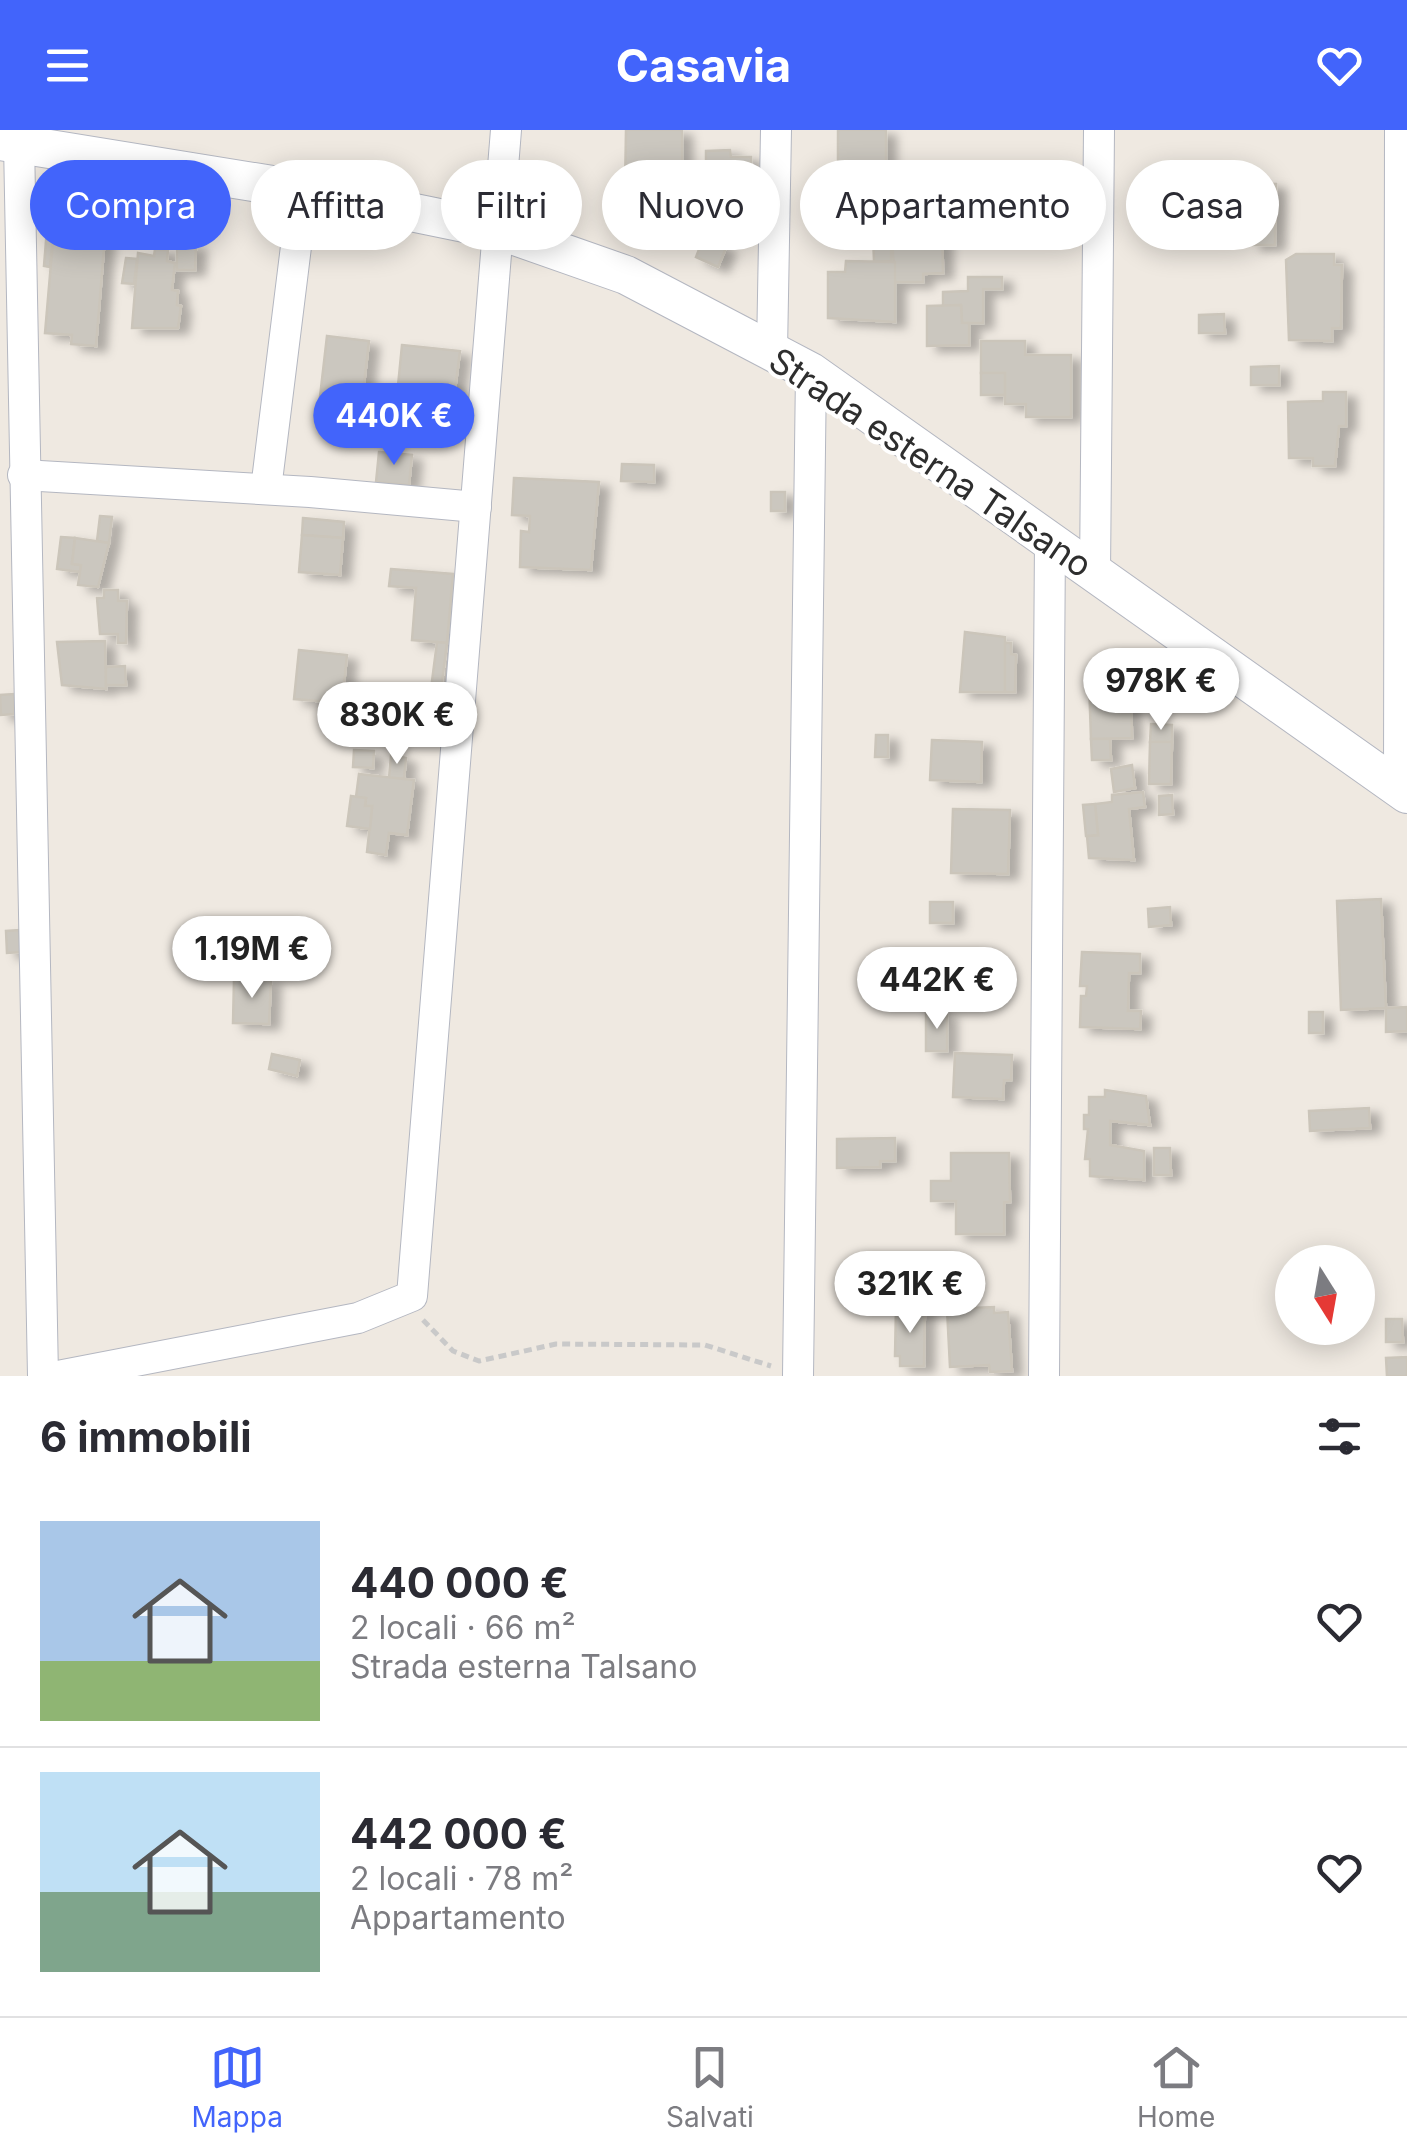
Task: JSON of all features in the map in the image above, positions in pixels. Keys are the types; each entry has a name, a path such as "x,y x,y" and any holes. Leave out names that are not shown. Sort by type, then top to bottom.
{"street":[{"path":"504,160 506,130"},
{"path":"772,352 776,130"},
{"path":"1095,572 1100,130"},
{"path":"1400,130 1403,791"},
{"path":"9,142 23,475 43,1376"},
{"name":"Strada esterna Talsano","path":"9,142 251,182"},
{"path":"266,489 296,250"},
{"path":"58,1376 358,1318 412,1296 496,250"},
{"name":"Strada esterna Talsano","path":"554,250 626,276 810,372 1403,791"},
{"path":"798,1372 810,372"},
{"path":"23,475 266,489 476,507"},
{"path":"1044,1376 1050,540"}],"path":[{"path":"412,1296 425,1325 453,1351 478,1361 556,1344 705,1345 761,1366 798,1372"}],"building":[{"path":"626,130 682,130 682,160 625,160"},
{"path":"838,130 886,130 886,160 838,160"},
{"path":"730,150 731,157 751,160 706,160 706,151"},
{"path":"45,250 52,250 50,267 44,266"},
{"path":"52,250 104,250 96,346 71,344 72,335 45,333"},
{"path":"155,250 168,250 167,261 175,263 172,290 178,291 177,305 181,306 178,328 132,328 138,253 154,256"},
{"path":"177,250 196,250 195,270 177,270"},
{"path":"699,250 725,250 718,267 696,257"},
{"path":"874,250 891,250 891,261 874,262"},
{"path":"893,250 943,250 943,273 923,274 923,282 895,282"},
{"path":"1296,254 1334,254 1334,265 1342,265 1341,328 1332,328 1332,341 1289,340 1286,260"},
{"path":"126,258 137,259 134,284 122,283"},
{"path":"846,261 895,262 895,322 828,318 828,272 845,272"},
{"path":"968,277 1002,277 1002,289 983,289 983,323 962,323 961,305 943,306 943,292 968,291"},
{"path":"961,305 962,323 969,323 969,345 927,346 927,306"},
{"path":"1224,314 1225,333 1199,333 1199,315"},
{"path":"327,336 369,341 359,428 317,423"},
{"path":"981,341 1025,341 1025,355 1071,355 1071,417 1026,417 1026,404 1005,404 1005,373 981,373"},
{"path":"402,345 460,351 454,398 459,399 457,416 435,414 436,405 396,406"},
{"path":"1279,366 1279,385 1251,385 1251,367"},
{"path":"981,373 1005,373 1005,395 981,395"},
{"path":"1323,392 1346,392 1346,426 1339,426 1335,466 1313,466 1313,458 1289,458 1288,402 1323,401"},
{"path":"379,452 412,455 409,485 376,482"},
{"path":"622,464 654,465 654,482 621,481"},
{"path":"514,478 599,482 591,570 520,567 521,531 529,532 530,516 512,515"},
{"path":"771,492 785,492 785,511 771,511"},
{"path":"100,516 112,517 109,543 97,541"},
{"path":"303,518 344,522 343,538 302,535"},
{"path":"302,535 343,538 340,575 299,572"},
{"path":"61,537 75,538 72,564 81,565 80,572 57,569"},
{"path":"75,538 109,543 98,587 78,585 81,565 72,564"},
{"path":"391,569 453,574 447,643 412,640 416,588 389,586"},
{"path":"104,590 118,590 118,601 127,601 126,643 118,643 118,634 100,634 97,598 104,598"},
{"path":"965,632 1005,637 1005,692 960,692"},
{"path":"105,641 106,689 62,685 57,642"},
{"path":"437,642 447,643 441,690 431,689"},
{"path":"1005,643 1011,643 1011,654 1016,655 1015,692 1005,692"},
{"path":"299,650 347,655 342,703 294,699"},
{"path":"125,666 126,685 106,685 106,667"},
{"path":"1115,680 1115,689 1131,689 1132,738 1091,739 1089,681"},
{"path":"14,694 14,714 1,715 0,695"},
{"path":"1151,724 1172,725 1172,742 1150,742"},
{"path":"876,735 888,735 888,757 875,757"},
{"path":"1091,739 1110,739 1111,760 1092,760"},
{"path":"932,740 982,742 981,782 930,780"},
{"path":"1150,742 1172,742 1171,784 1149,784"},
{"path":"354,750 374,751 373,768 353,767"},
{"path":"391,755 406,758 404,779 389,778"},
{"path":"1132,765 1135,788 1114,792 1111,769"},
{"path":"359,774 414,780 407,835 389,833 386,855 367,852 372,806 365,806 366,798 356,797"},
{"path":"1143,792 1145,807 1129,809 1134,860 1089,858 1087,836 1098,835 1095,804 1112,802 1112,795"},
{"path":"1172,795 1173,814 1159,815 1159,796"},
{"path":"351,796 366,798 365,806 372,806 370,829 347,826"},
{"path":"1095,804 1098,835 1086,836 1083,805"},
{"path":"953,809 1010,810 1008,874 951,873"},
{"path":"1381,899 1386,1008 1341,1010 1337,901"},
{"path":"930,902 953,902 953,923 930,923"},
{"path":"1170,907 1171,925 1149,927 1148,909"},
{"path":"19,930 21,952 7,953 6,931"},
{"path":"1082,952 1140,954 1140,973 1129,973 1128,1011 1141,1011 1140,1029 1080,1027 1081,996 1086,996 1087,986 1080,986"},
{"path":"234,979 271,980 269,1024 233,1023"},
{"path":"1407,1007 1407,1031 1386,1032 1386,1008"},
{"path":"947,1012 947,1051 926,1051 926,1013"},
{"path":"1309,1012 1323,1012 1323,1033 1309,1033"},
{"path":"955,1053 1012,1055 1011,1080 1004,1080 1003,1099 953,1097"},
{"path":"272,1054 300,1060 297,1076 269,1069"},
{"path":"1105,1090 1146,1096 1150,1125 1110,1121 1110,1145 1144,1151 1144,1180 1090,1176 1090,1159 1085,1159 1088,1129 1084,1129 1084,1115 1089,1115 1089,1097 1105,1097"},
{"path":"1369,1108 1370,1128 1310,1131 1309,1111"},
{"path":"895,1138 895,1161 880,1161 880,1167 837,1168 837,1139"},
{"path":"1154,1148 1170,1148 1171,1175 1154,1175"},
{"path":"951,1153 1009,1153 1010,1202 1004,1202 1004,1234 956,1234 956,1201 931,1201 931,1181 951,1181"},
{"path":"913,1283 937,1284 937,1305 913,1300"},
{"path":"896,1307 925,1307 924,1366 900,1366 900,1356 895,1356"},
{"path":"994,1307 994,1313 1008,1312 1012,1371 990,1372 989,1365 950,1367 947,1309"},
{"path":"1386,1319 1402,1319 1403,1342 1386,1342"},
{"path":"1407,1357 1407,1376 1387,1376 1386,1358"}]}
